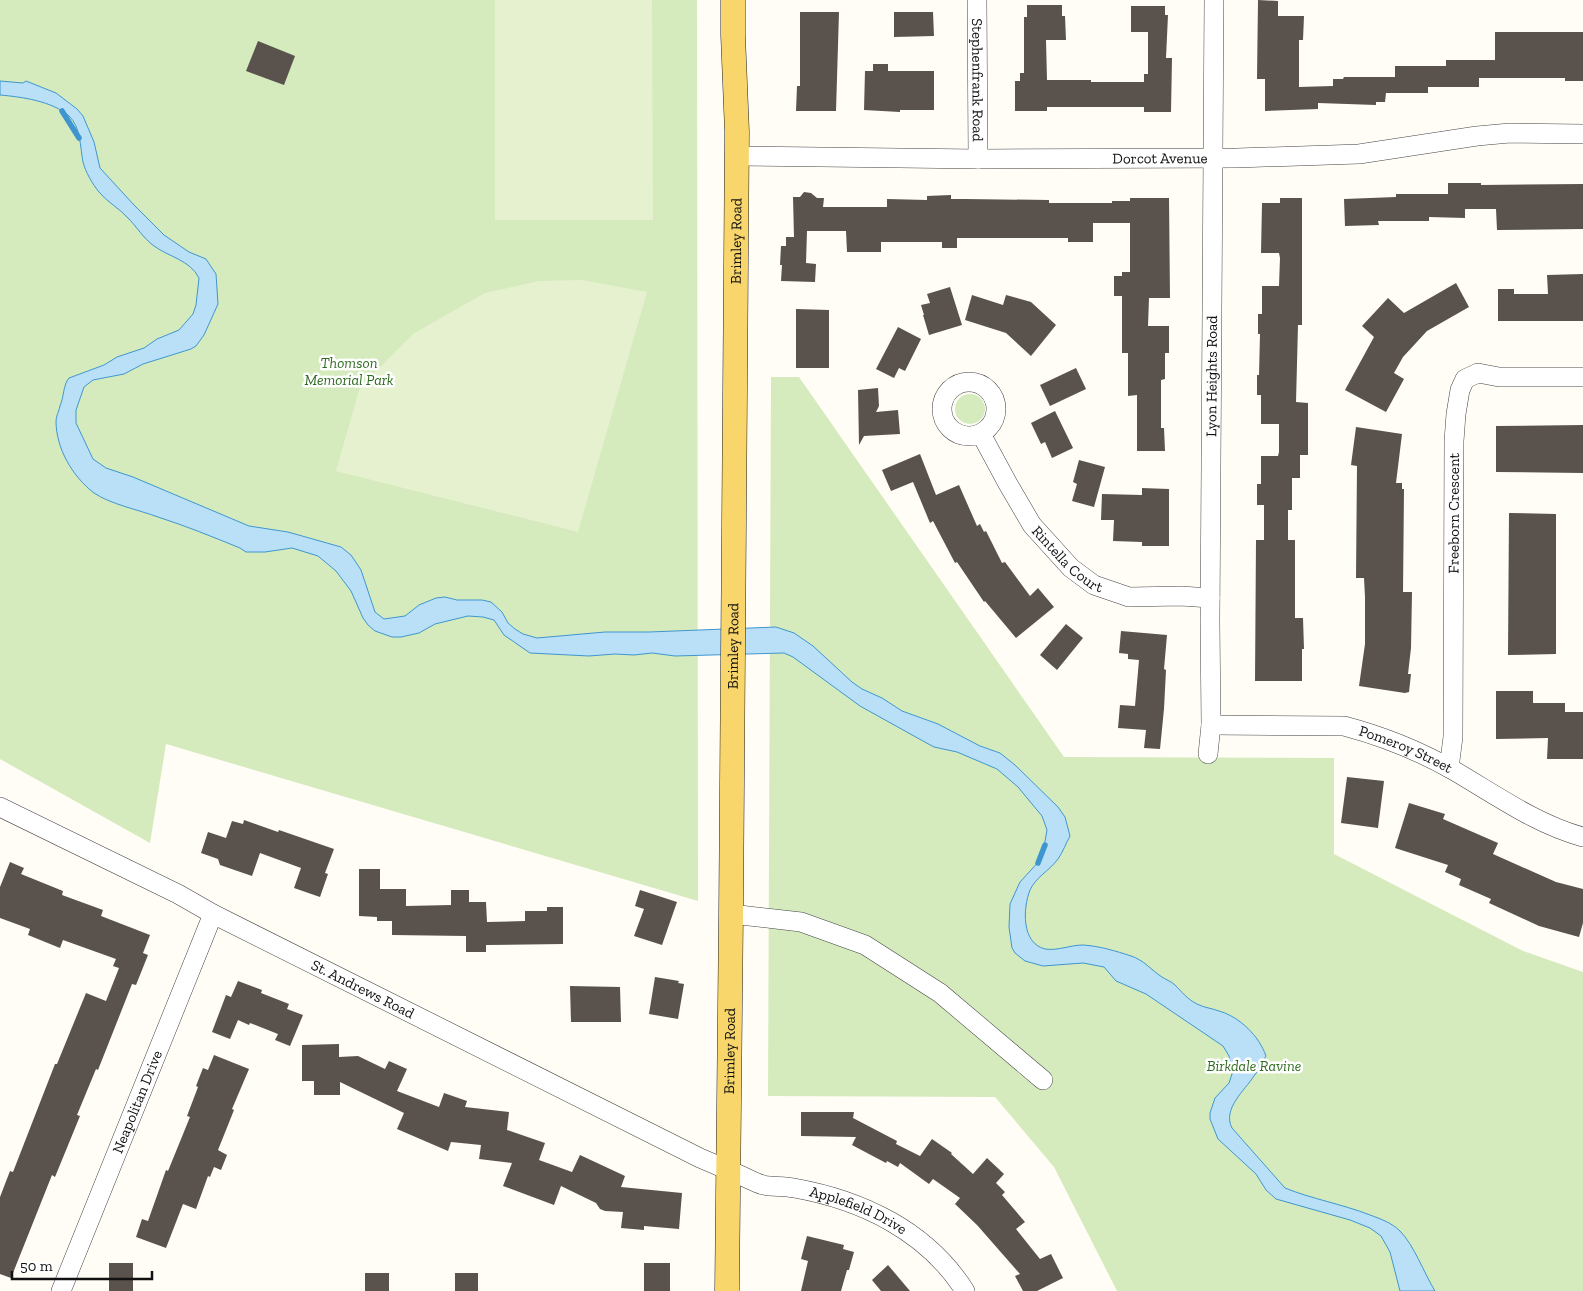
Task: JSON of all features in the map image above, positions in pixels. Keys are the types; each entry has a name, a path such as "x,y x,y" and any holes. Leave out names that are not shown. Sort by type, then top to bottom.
{"main road":[{"name":"Brimley Road","path":"727,1291 736,156 733,0"}],"street":[{"name":"Stephenfrank Road","path":"977,0 978,159"},
{"name":"Lyon Heights Road","path":"1208,754 1211,725 1210,598 1214,0"},
{"name":"Dorcot Avenue","path":"736,156 978,159 1213,158 1359,154 1443,140 1502,134 1583,134"},
{"name":"Freeborn Crescent","path":"1449,768 1453,737 1454,441 1460,390 1465,379 1478,373 1499,377 1583,377"},
{"name":"Rintella Court","path":"981,434 1032,525 1071,568 1094,585 1129,597 1181,596 1210,598"},
{"name":"Pomeroy Street","path":"1211,725 1344,726 1405,745 1529,814 1571,834 1583,837"},
{"name":"St. Andrews Road","path":"0,806 700,1158 728,1170"},
{"name":"Neapolitan Drive","path":"61,1291 213,914"},
{"path":"731,914 801,922 865,945 940,993 1043,1080"},
{"name":"Applefield Drive","path":"728,1170 763,1185 792,1187 835,1197 868,1209 923,1242 960,1282 965,1291"}],"green space":[{"name":"Thomson Memorial Park","path":"0,0 697,0 698,901 166,744 150,843 0,759"},
{"path":"495,0 652,0 653,220 495,220"},
{"path":"582,280 647,292 578,532 336,471 360,387 413,334 485,293 539,281"},
{"name":"Birkdale Ravine","path":"771,377 799,377 1064,757 1334,758 1334,854 1523,951 1583,972 1583,1291 1117,1291 1054,1167 995,1097 768,1096"},
{"path":"970,394 976,395 984,403 984,415 976,423 970,424 964,423 956,415 955,409 956,403 964,395"}],"water":[{"path":"0,81 23,83 26,81 56,93 77,109 83,116 94,142 100,168 164,235 189,252 206,259 216,274 218,304 204,335 196,346 143,364 124,374 93,380 84,387 76,410 76,423 93,459 106,468 133,477 249,526 288,532 341,547 351,555 361,570 375,612 384,619 405,616 419,605 436,598 445,597 457,600 491,602 502,612 508,623 515,629 523,634 537,638 605,632 776,627 794,633 813,646 862,689 882,698 902,711 938,724 980,746 1000,753 1058,807 1065,817 1070,836 1058,859 1036,881 1030,890 1025,915 1028,932 1032,940 1045,949 1083,945 1136,958 1173,984 1193,1002 1227,1014 1248,1028 1259,1041 1266,1056 1232,1107 1230,1121 1232,1128 1285,1188 1359,1211 1390,1223 1397,1228 1410,1244 1435,1291 1400,1291 1390,1252 1381,1236 1370,1228 1350,1220 1276,1199 1266,1190 1256,1174 1218,1139 1210,1119 1210,1113 1215,1098 1229,1083 1232,1074 1229,1056 1223,1046 1146,994 1116,981 1104,967 1083,963 1043,966 1025,961 1015,953 1012,948 1009,927 1010,904 1020,882 1042,858 1047,830 1042,816 1018,787 997,769 957,752 934,747 860,706 793,657 784,653 675,656 652,653 589,656 530,653 504,635 494,620 468,616 435,624 419,633 392,637 375,631 368,625 351,591 336,571 318,556 292,548 265,552 246,552 168,520 116,504 94,493 72,470 59,441 56,419 67,381 69,378 104,365 117,357 144,348 157,339 179,330 193,314 199,278 185,263 150,243 124,214 99,192 86,170 78,131 69,116 45,103 0,95"}],"building":[{"path":"1258,0 1278,1 1278,16 1304,16 1303,40 1299,40 1299,87 1333,86 1333,79 1343,79 1344,77 1395,77 1395,66 1446,66 1446,60 1495,60 1495,32 1583,32 1583,81 1565,81 1565,78 1479,78 1479,87 1428,87 1428,93 1386,93 1385,102 1376,102 1376,105 1318,103 1318,109 1265,111 1265,79 1257,79"},
{"path":"1027,5 1062,5 1062,16 1065,16 1066,40 1046,40 1047,80 1091,80 1091,82 1144,82 1144,74 1148,74 1148,32 1131,32 1131,6 1165,6 1165,15 1168,15 1166,58 1172,58 1171,112 1144,112 1144,107 1047,107 1047,111 1015,111 1015,81 1020,81 1020,73 1024,73 1024,17 1027,17"},
{"path":"800,12 839,12 836,111 796,111 797,86 800,86"},
{"path":"894,12 933,12 934,36 894,37"},
{"path":"258,41 295,56 284,85 246,71"},
{"path":"873,64 888,64 888,71 934,71 934,110 900,110 900,112 864,110 865,71 873,71"},
{"path":"1448,183 1481,183 1481,185 1583,184 1583,229 1497,230 1496,209 1465,209 1465,218 1429,217 1429,221 1378,221 1379,225 1345,226 1344,199 1396,197 1396,194 1448,194"},
{"path":"804,192 811,193 817,198 824,198 823,207 887,207 887,199 927,200 927,196 951,195 951,199 1049,200 1049,203 1112,203 1112,201 1130,201 1130,198 1169,198 1170,298 1149,298 1148,326 1169,326 1169,353 1165,353 1165,379 1161,380 1161,428 1164,428 1165,451 1137,451 1137,395 1128,396 1128,353 1122,353 1122,296 1114,296 1114,276 1122,276 1122,272 1130,272 1130,223 1093,223 1093,242 1068,242 1068,238 957,238 957,248 942,248 942,242 881,242 881,252 847,252 846,231 807,231 806,263 816,264 815,282 781,281 781,246 786,246 786,237 794,237 793,197 800,197"},
{"path":"1280,198 1302,198 1302,325 1298,325 1296,402 1308,403 1308,455 1300,455 1300,478 1292,478 1292,510 1288,510 1288,540 1295,540 1295,618 1303,618 1304,649 1302,649 1302,681 1255,681 1256,540 1264,540 1264,505 1257,505 1257,484 1261,484 1261,456 1278,456 1279,452 1279,424 1261,424 1261,395 1257,395 1260,334 1258,334 1258,314 1262,314 1262,286 1279,286 1280,258 1279,253 1261,253 1262,203 1280,203"},
{"path":"1583,274 1583,321 1498,321 1498,289 1514,289 1514,294 1548,294 1547,275"},
{"path":"1456,283 1469,307 1427,331 1403,357 1394,373 1404,379 1386,412 1345,390 1374,337 1362,326 1388,298 1404,313"},
{"path":"950,287 962,325 929,335 921,305 930,303 927,294"},
{"path":"972,295 1003,305 1006,295 1031,302 1056,325 1031,356 1006,333 965,320"},
{"path":"796,309 829,310 829,368 796,368"},
{"path":"898,327 921,339 905,371 899,368 894,378 876,369"},
{"path":"1076,368 1086,389 1050,406 1040,385"},
{"path":"878,388 879,406 876,412 898,410 900,434 864,436 859,445 858,390"},
{"path":"1055,411 1073,448 1052,458 1045,442 1041,444 1031,423"},
{"path":"1583,425 1583,473 1496,472 1496,426"},
{"path":"1356,427 1402,434 1396,483 1402,483 1402,489 1404,489 1403,592 1412,592 1411,648 1408,674 1411,674 1409,692 1405,693 1359,686 1365,644 1365,597 1364,578 1356,578 1357,466 1351,465"},
{"path":"920,454 936,495 959,485 977,526 980,524 984,532 986,531 1002,563 1005,562 1030,596 1038,588 1054,607 1016,638 984,602 957,562 955,563 933,521 930,523 913,482 891,491 882,470"},
{"path":"1079,460 1105,467 1094,507 1072,501 1077,484 1073,482"},
{"path":"1142,488 1169,489 1169,546 1142,546 1142,542 1113,541 1114,520 1101,520 1102,494 1142,495"},
{"path":"1509,513 1556,514 1556,654 1508,655"},
{"path":"1066,624 1083,638 1057,670 1040,655"},
{"path":"1121,631 1167,635 1164,669 1166,670 1164,709 1160,749 1144,748 1146,730 1118,728 1120,705 1135,706 1139,660 1128,659 1128,654 1119,653"},
{"path":"1496,691 1533,691 1533,703 1565,703 1565,712 1583,712 1583,759 1547,759 1548,738 1496,739"},
{"path":"1347,777 1384,781 1378,828 1341,823"},
{"path":"1409,803 1445,814 1443,819 1498,843 1493,854 1556,882 1583,889 1583,923 1579,937 1539,926 1489,903 1491,899 1459,885 1461,879 1445,872 1448,865 1395,848"},
{"path":"244,820 334,849 325,873 328,874 320,897 294,888 301,868 260,853 252,876 220,865 218,859 201,853 208,832 226,838 232,821 243,824"},
{"path":"10,862 24,868 21,874 63,891 62,895 103,910 101,916 150,935 143,953 148,955 136,985 132,984 98,1070 96,1069 77,1115 80,1116 55,1177 52,1175 11,1278 0,1274 0,1197 10,1171 13,1172 55,1064 57,1064 86,993 106,1001 119,968 113,966 116,959 63,940 60,948 28,935 30,929 0,918 0,887"},
{"path":"359,869 380,869 380,889 406,889 406,906 451,905 451,890 469,890 469,902 486,902 487,922 525,921 525,911 547,911 547,907 563,907 563,944 486,945 486,952 466,952 466,936 392,935 392,921 377,921 377,917 359,916"},
{"path":"640,890 677,902 662,945 634,936 644,909 635,906"},
{"path":"655,977 679,981 678,983 684,984 678,1019 649,1014"},
{"path":"238,981 262,990 261,993 289,1004 287,1009 303,1015 290,1046 275,1040 278,1034 238,1020 230,1039 212,1032 226,995 231,997"},
{"path":"570,986 620,987 621,1022 571,1022"},
{"path":"339,1044 339,1057 358,1056 385,1069 389,1061 407,1069 397,1091 439,1107 444,1093 467,1101 465,1107 509,1112 507,1130 545,1143 539,1160 572,1172 580,1155 625,1176 621,1187 682,1193 679,1229 644,1226 644,1230 621,1228 623,1212 600,1209 596,1203 561,1186 554,1205 503,1186 512,1163 479,1159 481,1145 451,1142 448,1151 397,1129 404,1113 340,1082 340,1095 314,1095 314,1081 302,1081 302,1045"},
{"path":"214,1055 249,1069 232,1109 234,1110 218,1150 227,1155 221,1170 214,1167 210,1177 208,1176 196,1209 183,1204 166,1248 136,1237 142,1219 148,1221 166,1170 168,1171 190,1117 187,1116 203,1068 208,1070"},
{"path":"801,1112 854,1112 853,1118 897,1141 896,1144 920,1156 932,1139 952,1153 973,1174 987,1158 1004,1174 996,1183 1005,1192 1002,1195 1025,1222 1016,1229 1040,1259 1051,1254 1063,1278 1037,1291 1023,1291 1015,1276 1020,1274 977,1225 955,1204 960,1198 933,1179 929,1184 900,1163 898,1167 887,1161 886,1163 852,1145 856,1137 801,1136"},
{"path":"807,1236 844,1245 843,1249 854,1252 841,1291 801,1291 808,1261 801,1259"},
{"path":"109,1263 133,1263 133,1291 109,1291"},
{"path":"644,1263 670,1263 670,1291 644,1291"},
{"path":"888,1265 910,1291 881,1291 872,1280"},
{"path":"365,1273 389,1273 389,1291 365,1291"},
{"path":"455,1273 478,1273 478,1291 455,1291"}],"waterway":[{"path":"62,111 79,138"},
{"path":"1038,863 1045,845"}]}
